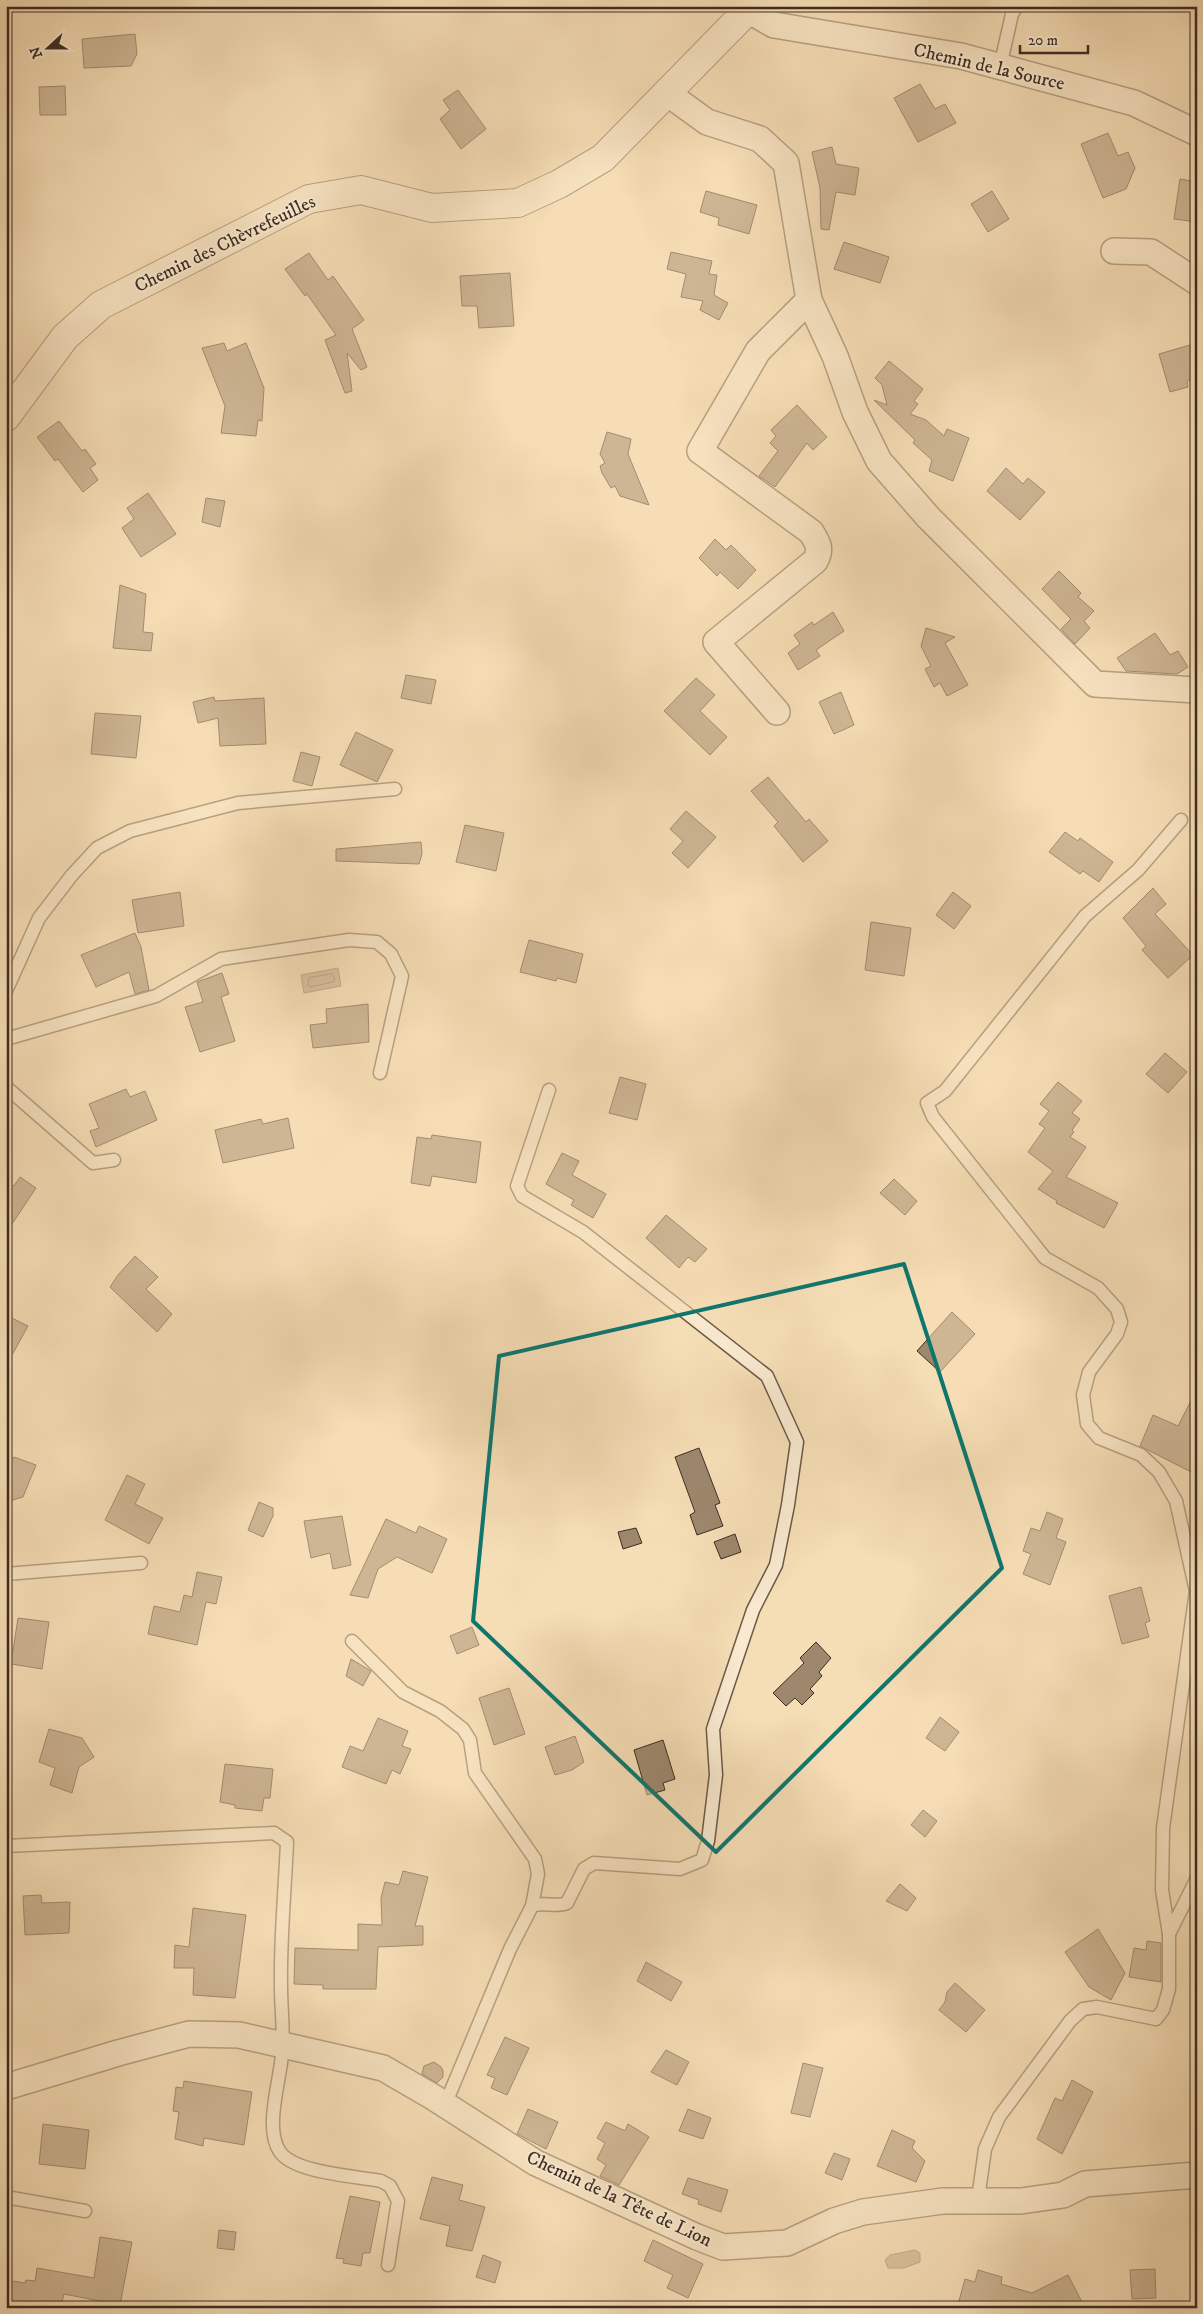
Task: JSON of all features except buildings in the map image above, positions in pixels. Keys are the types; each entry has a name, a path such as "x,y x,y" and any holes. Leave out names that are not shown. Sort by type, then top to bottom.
{"street":[{"name":"Chemin de la Source","path":"747,8 774,25 961,56 1134,103 1197,133"},
{"name":"Chemin des Chèvrefeuilles","path":"6,417 65,337 100,305 309,198 361,190 432,208 518,203 559,184 603,158 747,8"},
{"path":"667,93 707,122 760,139 786,163 809,300 835,356 855,412 879,461 948,538 1094,684 1197,690"},
{"path":"1114,252 1151,252 1197,282"},
{"path":"777,712 716,642 815,561 820,553 818,542 811,532 700,451 758,351 809,300"},
{"name":"Chemin de la Tête de Lion","path":"6,2087 118,2053 189,2034 239,2035 383,2068 446,2105 536,2163 697,2238 723,2246 787,2243 834,2221 863,2212 943,2201 978,2199 1021,2201 1063,2195 1085,2184 1197,2175"}],"lane":[{"path":"1000,67 1012,14 1017,6"},
{"path":"6,991 39,918 72,875 97,848 130,831 238,803 395,788"},
{"path":"978,2199 984,2149 999,2117 1070,2021 1083,2009 1097,2007 1156,2019 1164,2010 1169,1989 1169,1934 1162,1890 1163,1828 1196,1591 1176,1501 1159,1472 1141,1455 1099,1438 1087,1424 1083,1395 1089,1372 1117,1334 1121,1322 1117,1309 1098,1288 1045,1258 1039,1252 933,1117 927,1102 945,1091 1085,916 1138,870 1181,820"},
{"path":"6,1040 156,996 221,960 349,940 377,942 391,954 402,976 380,1073"},
{"path":"6,1087 93,1163 114,1160"},
{"path":"532,1906 539,1903 559,1906 567,1903 584,1869 594,1863 680,1868 702,1860 708,1841 716,1775 713,1729 753,1610 776,1565 788,1505 797,1442 767,1376 583,1232 522,1196 517,1186 549,1090"},
{"path":"6,1574 141,1563"},
{"path":"352,1641 403,1692 440,1711 463,1729 470,1740 475,1773 535,1859 538,1874 532,1906 510,1949 446,2105"},
{"path":"6,1846 274,1833 287,1842 281,1986 284,2046 274,2113 273,2132 275,2142 280,2152 296,2165 381,2181 390,2186 398,2201 388,2265"},
{"path":"1169,1934 1197,1878"},
{"path":"6,2197 85,2211"}],"highlighted area":[{"path":"904,1264 1002,1568 716,1852 473,1621 499,1356"}],"water":[{"path":"338,968 341,986 304,993 301,975"},
{"path":"915,2250 920,2253 920,2262 904,2268 888,2268 885,2260 890,2255"}]}
